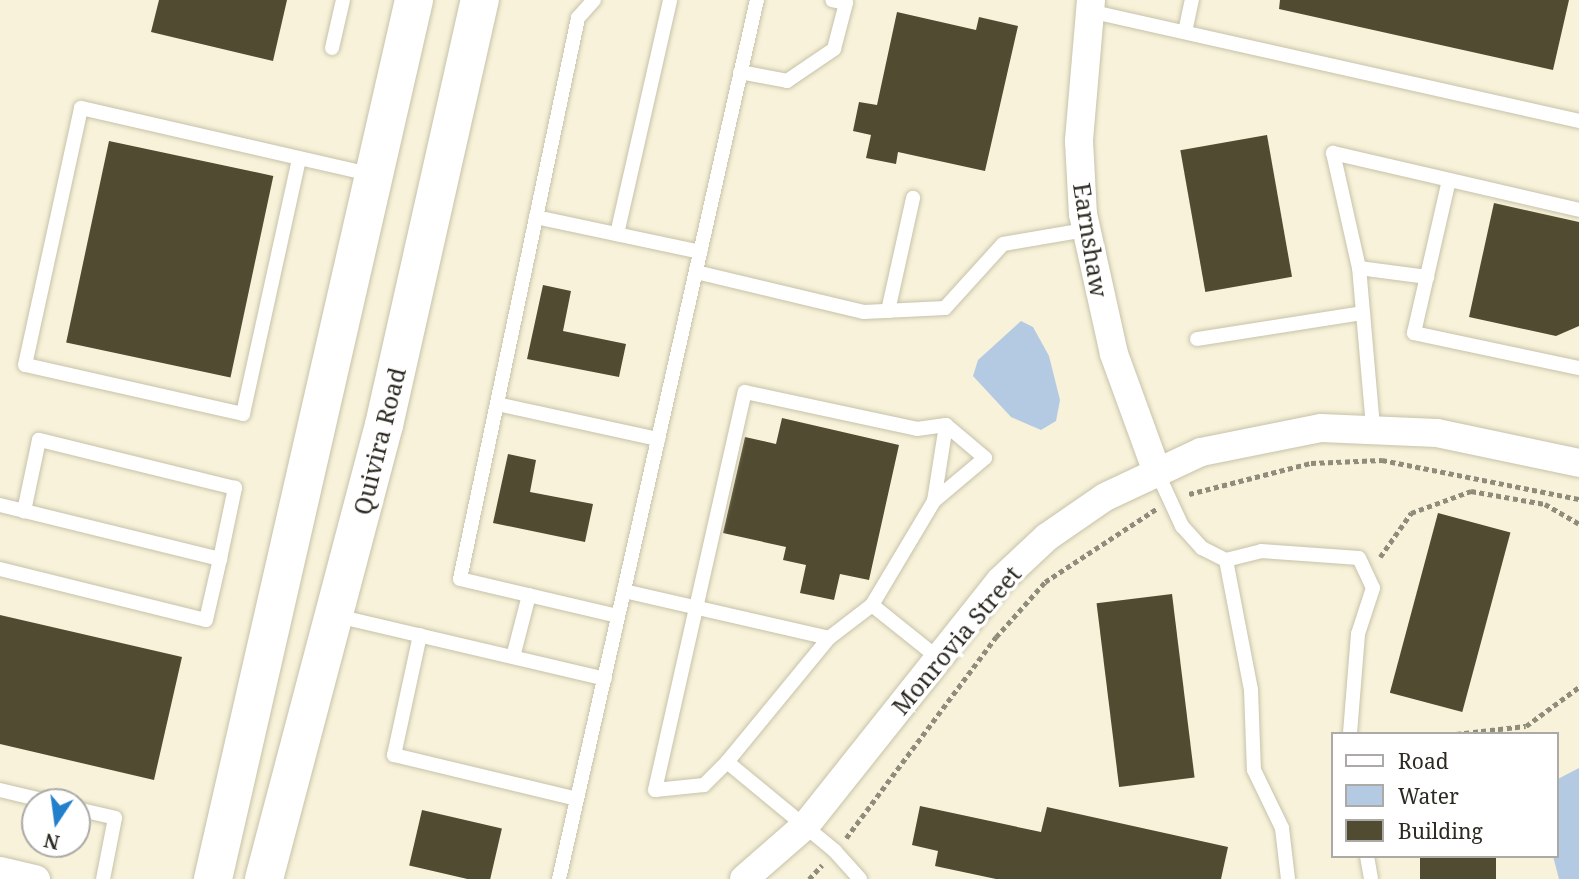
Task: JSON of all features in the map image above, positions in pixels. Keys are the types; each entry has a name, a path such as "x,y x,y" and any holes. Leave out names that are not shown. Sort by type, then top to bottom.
{"main road":[{"path":"213,879 414,0"},
{"name":"Quivira Road","path":"264,879 384,425 480,0"}],"street":[{"name":"Earnshaw","path":"1090,6 1079,141 1086,230 1114,354 1157,472"},
{"name":"Monrovia Street","path":"744,879 806,825 1000,581 1048,537 1105,497 1157,472 1253,439 1373,427 1437,433 1579,463"},
{"path":"0,871 36,879"}],"lane":[{"path":"332,48 343,0"},
{"path":"594,0 578,18 460,579 618,616"},
{"path":"617,234 670,0"},
{"path":"559,879 757,0"},
{"path":"740,72 788,81 834,49 846,3 832,0"},
{"path":"1185,32 1192,0"},
{"path":"1090,6 1185,32 1579,121"},
{"path":"299,159 243,414 25,365 81,108 374,175"},
{"path":"1373,427 1359,268 1333,153 1579,210"},
{"path":"1449,180 1414,333 1579,368"},
{"path":"888,312 913,198"},
{"path":"536,217 700,253"},
{"path":"696,272 864,312 945,309 1003,244 1086,230"},
{"path":"1359,268 1427,277"},
{"path":"1197,339 1363,313"},
{"path":"745,392 917,429 946,425 985,458 934,501 872,606 829,638 705,785 655,790 745,392"},
{"path":"497,404 658,439"},
{"path":"934,501 946,425"},
{"path":"0,569 206,620 235,488 39,440 24,511"},
{"path":"1157,472 1171,500 1202,548 1226,560 1261,551 1311,550 1359,558 1373,588 1358,634 1350,732"},
{"path":"0,505 220,559"},
{"path":"1226,560 1251,690 1254,770 1282,828 1288,879"},
{"path":"624,591 829,638"},
{"path":"513,657 529,595"},
{"path":"872,606 937,657"},
{"path":"334,616 604,679"},
{"path":"420,635 394,755 578,799"},
{"path":"727,762 806,825 835,851 860,879"},
{"path":"0,790 21,795"},
{"path":"91,812 115,818 103,879"},
{"path":"1367,858 1371,879"}],"path":[{"path":"809,879 835,851 996,637 1045,582 1171,500 1311,463 1382,460 1579,499"},
{"path":"1367,574 1411,513 1471,491 1525,498 1579,524"},
{"path":"1474,732 1526,726 1579,687"}],"water":[{"path":"1021,321 1033,327 1049,356 1060,400 1056,421 1041,430 1011,417 973,376 978,360"},
{"path":"1579,768 1579,879 1559,879 1554,858 1558,858 1558,779"}],"building":[{"path":"159,0 287,0 273,61 151,32"},
{"path":"1280,0 1569,0 1553,70 1279,9"},
{"path":"897,12 976,30 979,17 1018,26 985,171 898,152 896,164 866,158 871,135 853,131 859,102 877,105"},
{"path":"1267,135 1292,277 1205,292 1180,150"},
{"path":"109,141 273,176 230,377 66,342"},
{"path":"1494,203 1579,222 1579,326 1556,336 1469,317"},
{"path":"543,285 571,291 563,331 626,344 619,377 527,359"},
{"path":"782,418 899,445 869,580 840,574 834,600 800,593 806,565 783,560 786,547 723,533 745,437 776,444"},
{"path":"508,454 536,460 530,492 593,504 585,542 493,523"},
{"path":"1438,513 1510,532 1462,712 1390,693"},
{"path":"1172,594 1195,778 1119,787 1097,603"},
{"path":"0,615 182,657 154,780 0,744"},
{"path":"920,806 1041,832 1047,807 1228,847 1221,879 996,879 935,866 938,851 912,845"},
{"path":"422,810 502,828 490,879 467,879 409,866"},
{"path":"1420,858 1496,858 1496,879 1420,879"}]}
